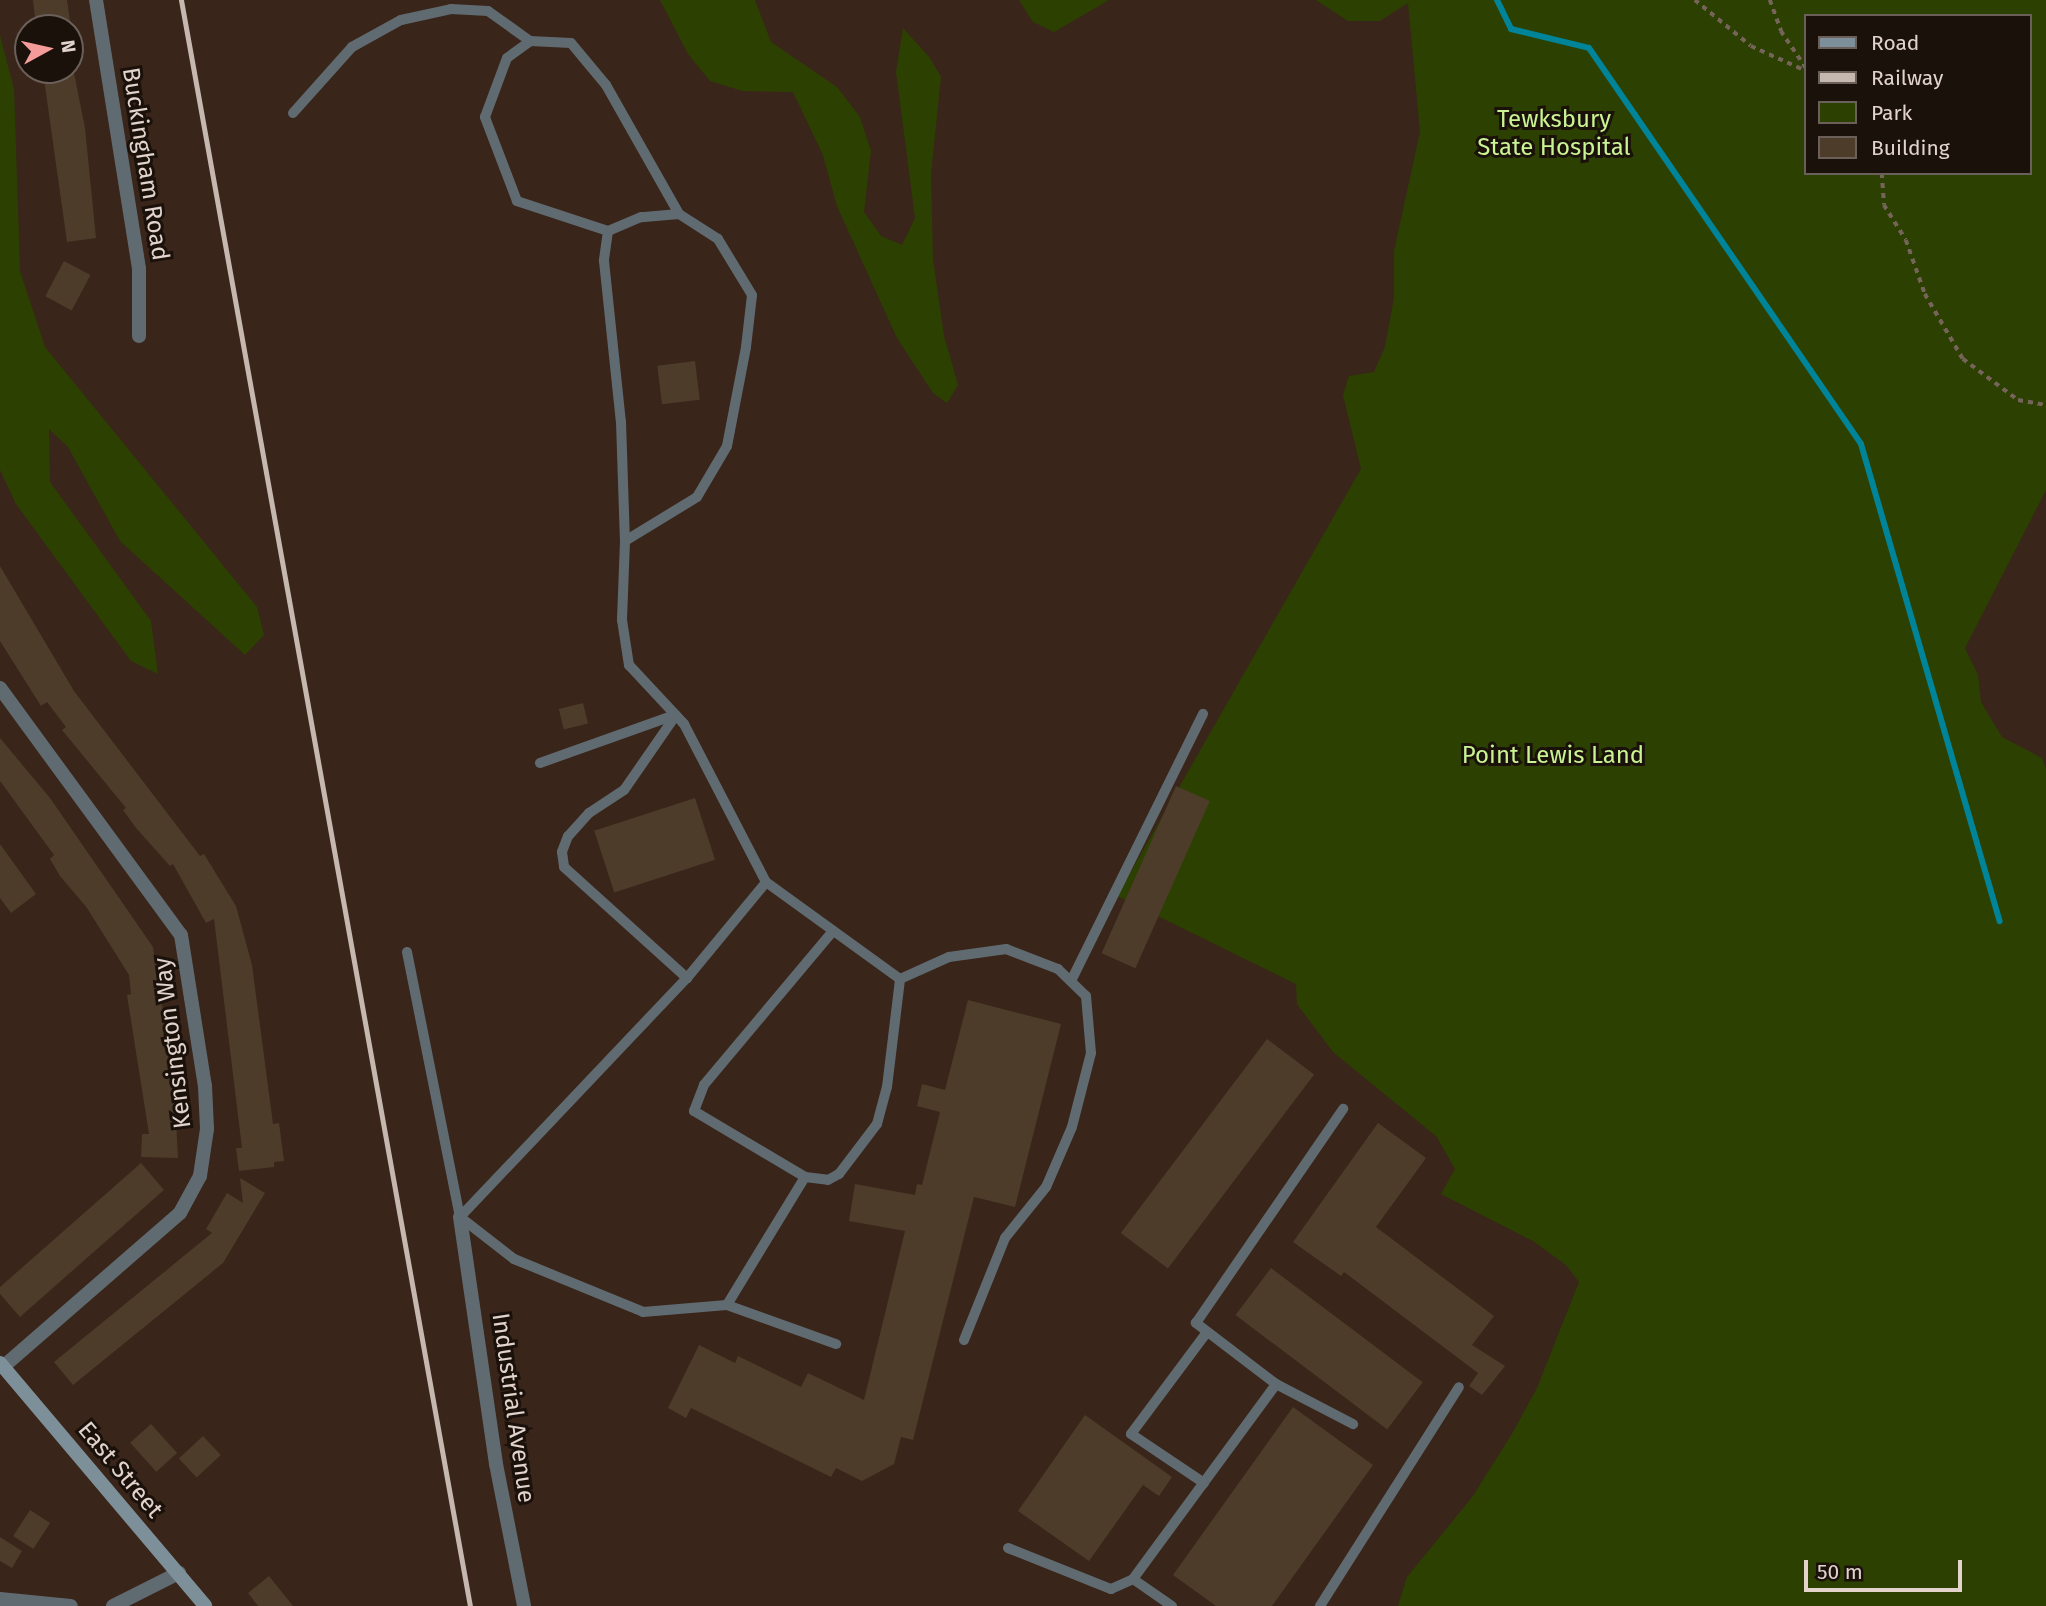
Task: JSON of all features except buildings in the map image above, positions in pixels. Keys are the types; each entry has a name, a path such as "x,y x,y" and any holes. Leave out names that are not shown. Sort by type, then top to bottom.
{"main road":[{"name":"East Street","path":"1,1365 205,1606"}],"street":[{"name":"Buckingham Road","path":"96,0 139,269 139,336"},
{"name":"Kensington Way","path":"0,688 181,935 204,1073 207,1129 200,1176 180,1213 1,1365"},
{"name":"Industrial Avenue","path":"460,1217 496,1464 524,1606"},
{"path":"113,1606 179,1573"},
{"path":"0,1599 71,1606"}],"lane":[{"path":"293,113 352,47 401,20 450,9 488,11 530,41 571,43 606,85 679,214 718,239 752,295 747,347 727,446 696,497 625,541"},
{"path":"530,41 507,58 485,117 517,201 608,231 641,217 679,214"},
{"path":"608,231 604,261 621,422 625,541 622,621 629,665 676,715 766,882 900,979"},
{"path":"1072,981 1203,714"},
{"path":"540,763 676,715"},
{"path":"676,715 630,783 589,813 568,836 562,852 564,867 687,978"},
{"path":"460,1217 687,978 766,882"},
{"path":"833,931 704,1085 694,1111 805,1177 828,1181 839,1174 877,1124 887,1087 900,979"},
{"path":"900,979 949,957 1006,949 1058,969 1087,996 1091,1053 1072,1127 1046,1187 1004,1238 964,1340"},
{"path":"407,952 460,1217 514,1259 643,1312 727,1304 836,1344"},
{"path":"1343,1109 1196,1323 1276,1384 1353,1424"},
{"path":"727,1304 805,1177"},
{"path":"1204,1483 1131,1434 1207,1332"},
{"path":"1008,1548 1111,1589 1133,1579 1276,1384"},
{"path":"1320,1606 1459,1387"},
{"path":"1133,1579 1172,1606"}],"path":[{"path":"1695,0 1751,46 1804,68"},
{"path":"1770,0 1781,31 1804,66"},
{"path":"1881,175 1884,205 1906,240 1925,294 1963,359 2018,400 2046,405"}],"green space":[{"path":"660,0 755,0 771,42 837,87 860,117 871,151 864,212 881,236 902,245 915,218 896,72 903,28 930,58 941,77 931,174 933,259 944,336 958,385 947,403 933,393 897,338 837,206 823,155 793,92 742,91 710,81 688,54"},
{"path":"1019,0 1109,0 1054,32 1033,22"},
{"path":"1316,0 2046,0 2046,490 1965,648 1978,675 1981,702 2002,737 2042,758 2046,769 2046,1606 1398,1606 1407,1577 1473,1496 1513,1432 1537,1388 1579,1282 1566,1265 1533,1241 1441,1194 1455,1169 1437,1137 1333,1052 1297,1004 1296,984 1117,896 1361,469 1343,395 1349,376 1374,372 1385,347 1394,297 1394,251 1420,132 1408,3 1380,21 1348,21"},
{"path":"0,35 14,89 20,271 45,347 257,607 264,635 245,655 120,541 68,447 49,429 50,482 151,621 158,674 131,661 16,504 0,470"}],"waterway":[{"path":"1497,0 1511,29 1589,48 1861,444 2000,921"}],"railway":[{"path":"181,0 470,1606"}],"park label":[{"name":"Tewksbury State Hospital","path":"1554,134"},
{"name":"Point Lewis Land","path":"1553,756"}]}
